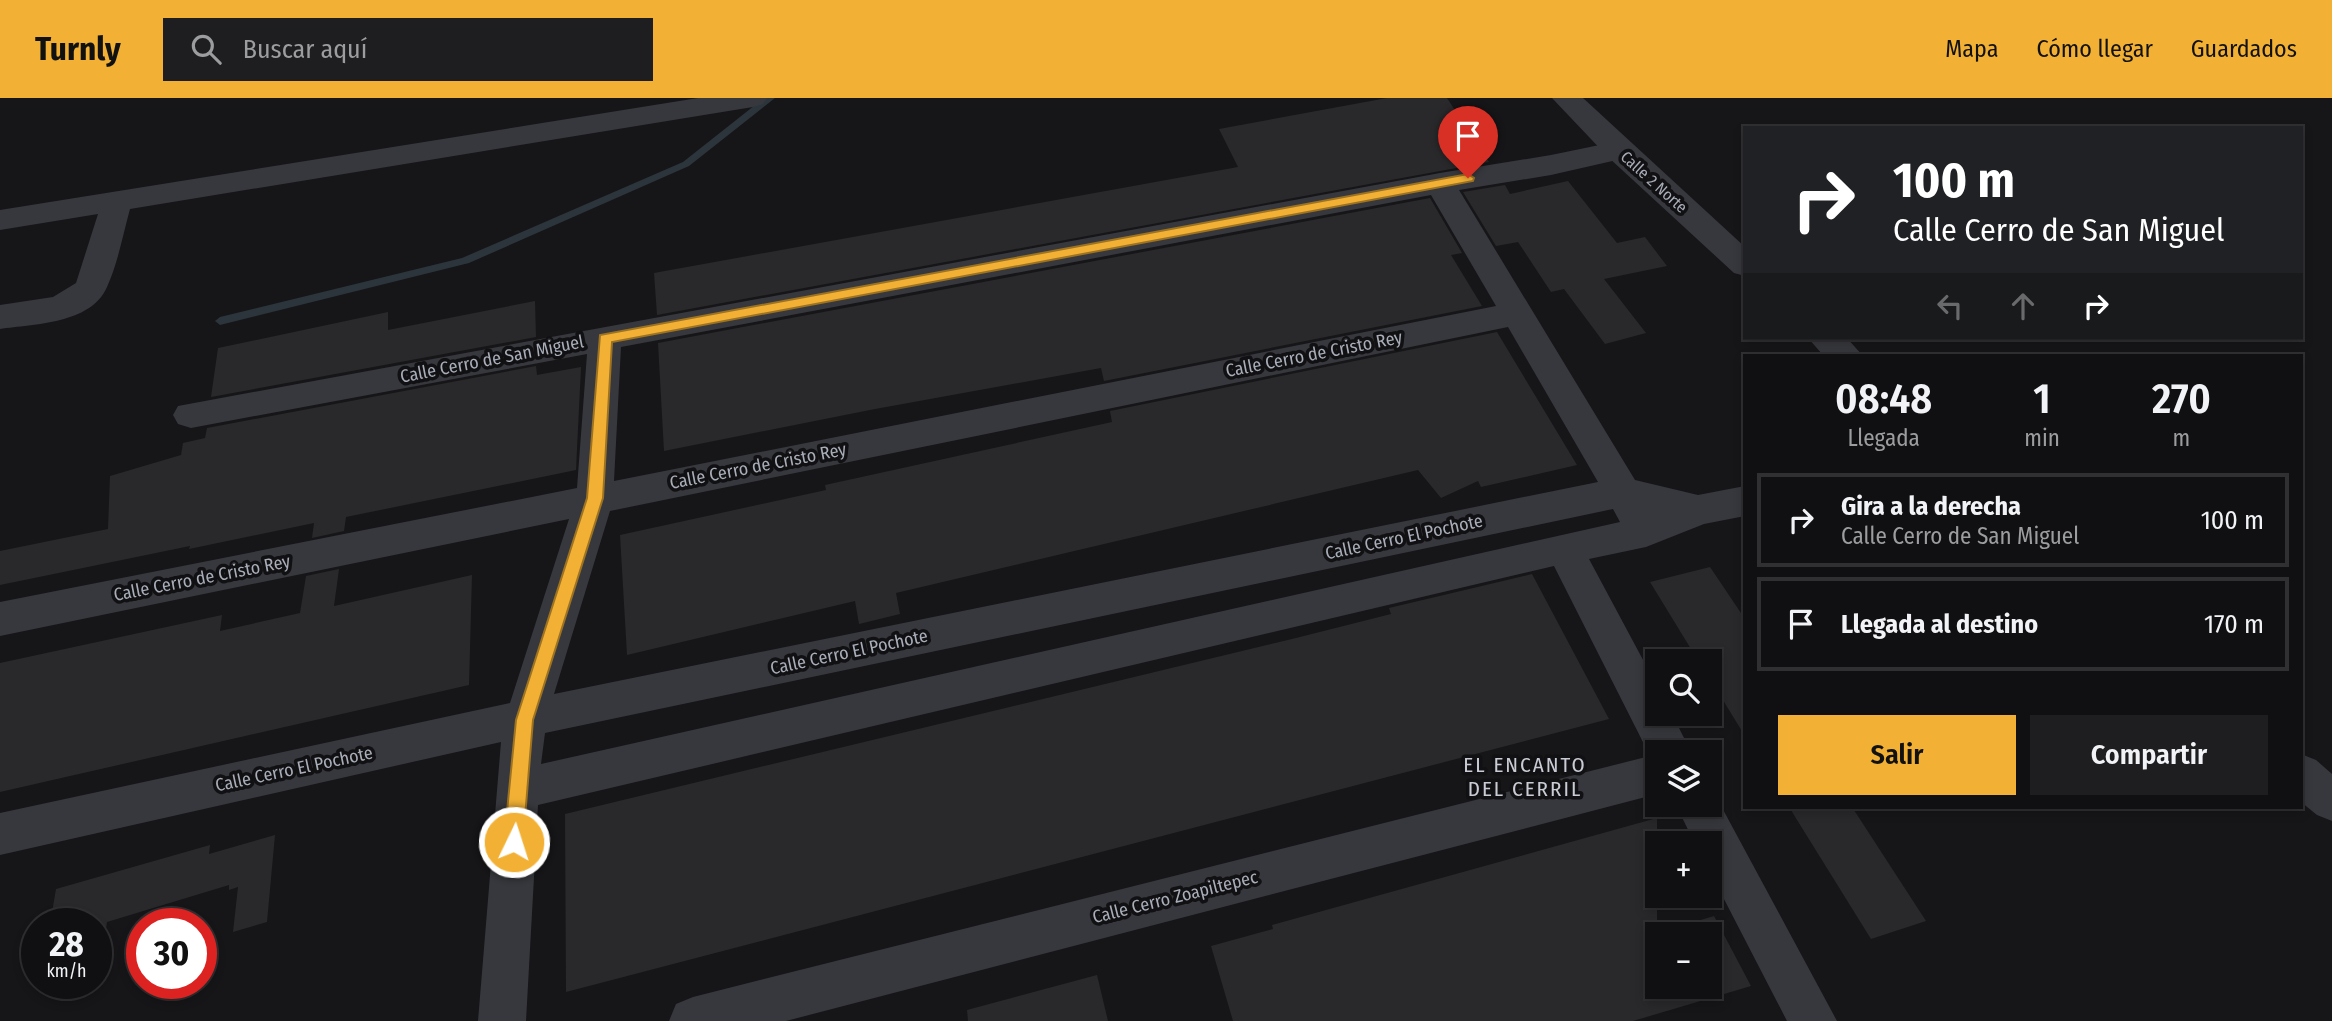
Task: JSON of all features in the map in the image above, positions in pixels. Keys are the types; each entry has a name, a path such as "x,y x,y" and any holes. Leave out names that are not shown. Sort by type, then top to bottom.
{"street":[{"path":"0,220 753,98"},
{"name":"Calle 2 Norte","path":"1566,98 1743,262"},
{"name":"Calle Cerro de San Miguel","path":"191,415 1440,183 1551,165 1619,150"},
{"path":"1440,183 1646,532"},
{"path":"0,317 62,306 85,295 91,287 118,200"},
{"name":"Calle Cerro de Cristo Rey","path":"0,619 1516,314"},
{"path":"502,1021 524,720 595,498 605,338"},
{"path":"1827,340 1844,354"},
{"name":"Calle Cerro El Pochote","path":"0,834 524,720 1622,492 1698,510"},
{"name":"Calle Cerro El Pochote","path":"517,790 1564,548 1646,532 1698,510 1743,501"},
{"path":"1564,548 1664,740"},
{"path":"2303,776 2332,801"},
{"name":"Calle Cerro Zoapiltepec","path":"693,1021 1645,777"},
{"path":"1704,817 1813,1021"}],"building":[{"path":"1387,98 1447,98 1489,162 657,315 654,273 1238,167 1219,129"},
{"path":"1568,181 1617,243 1645,237 1667,266 1604,279 1646,333 1605,344 1564,289 1551,292 1518,242 1496,246 1463,192 1505,185 1510,194"},
{"path":"1430,198 1462,253 1451,255 1482,306 1104,381 1101,368 664,451 658,343"},
{"path":"535,301 536,337 211,397 218,348 388,312 388,330"},
{"path":"1497,332 1577,465 1481,487 1478,481 1441,498 1418,470 896,593 900,614 859,624 855,601 627,655 620,535 826,490 825,485 1112,422 1110,411"},
{"path":"536,366 537,375 581,367 576,470 346,517 344,531 312,538 314,523 0,585 0,551 108,529 110,476 181,455 183,443 205,438 207,428"},
{"path":"1710,567 1743,616 1743,733 1722,699 1722,649 1691,649 1650,582"},
{"path":"339,569 334,606 472,575 469,685 0,792 0,663 222,615 220,631 300,613 306,576"},
{"path":"1532,574 1609,719 566,992 565,814 1296,638 1391,614 1389,608"},
{"path":"1790,809 1853,809 1926,921 1871,939"},
{"path":"1657,818 1657,831 1645,831 1645,908 1657,908 1657,922 1645,922 1645,999 1707,999 1633,1021 1233,1021 1211,946 1273,929 1272,925"},
{"path":"275,835 267,922 233,932 238,887 229,890 229,885 153,908 126,908 126,916 112,920 112,908 53,908 56,889 210,845 209,854"},
{"path":"1714,916 1717,922 1694,922"},
{"path":"1722,931 1751,986 1722,995"},
{"path":"1097,975 1108,1021 968,1021 967,1010"}],"waterway":[{"path":"220,321 465,261 686,164 770,98"}],"district":[{"name":"EL ENCANTO DEL CERRIL","path":"1525,777"}],"route":[{"path":"514,842 524,720 595,498 605,338 1468,178"}]}
